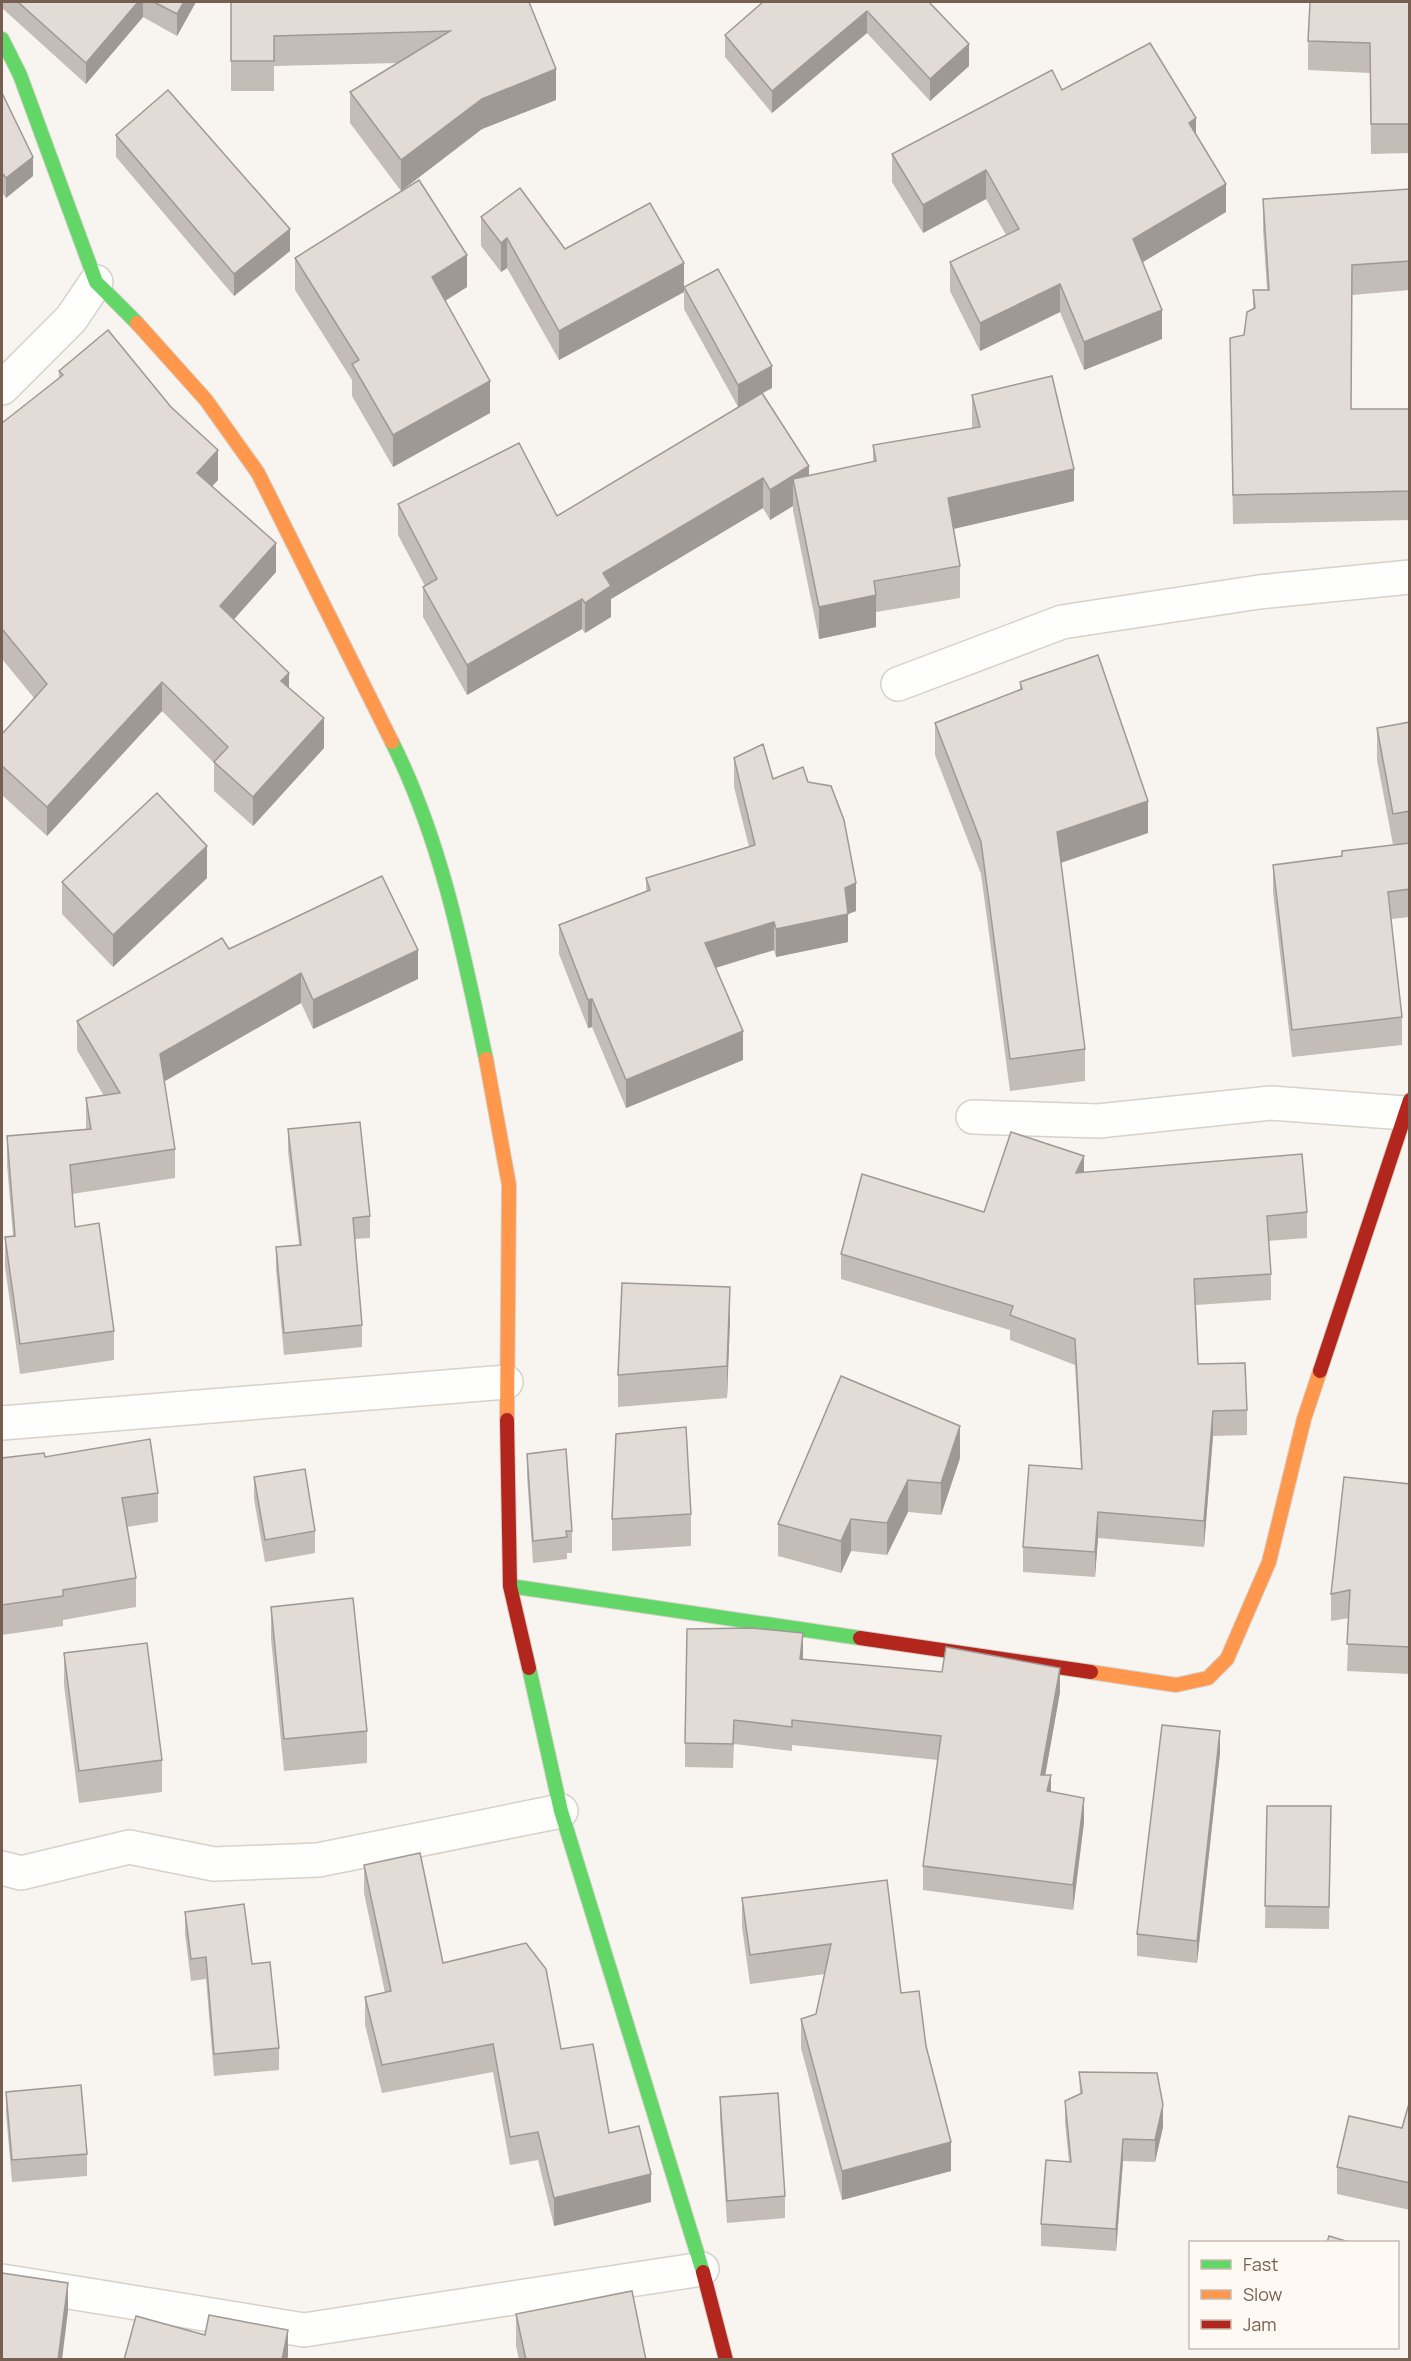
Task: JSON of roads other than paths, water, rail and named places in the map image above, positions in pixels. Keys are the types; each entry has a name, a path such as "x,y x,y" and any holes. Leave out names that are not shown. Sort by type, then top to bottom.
{"street":[{"path":"2,39 20,75 96,282 148,334 206,400 258,473 415,787 452,903 492,1090 509,1185 506,1382 510,1586 561,1811 702,2269 726,2360"},
{"path":"2,388 71,319 96,282"},
{"path":"898,684 1062,622 1259,592 1410,577"},
{"path":"510,1586 1176,1685 1208,1678 1227,1659 1269,1562 1304,1419 1407,1107 1271,1103 1098,1121 973,1117"},
{"path":"2,1423 506,1382"},
{"path":"2,1868 21,1873 129,1847 214,1864 318,1860 561,1811"},
{"path":"2,2281 304,2330 702,2269"}]}
